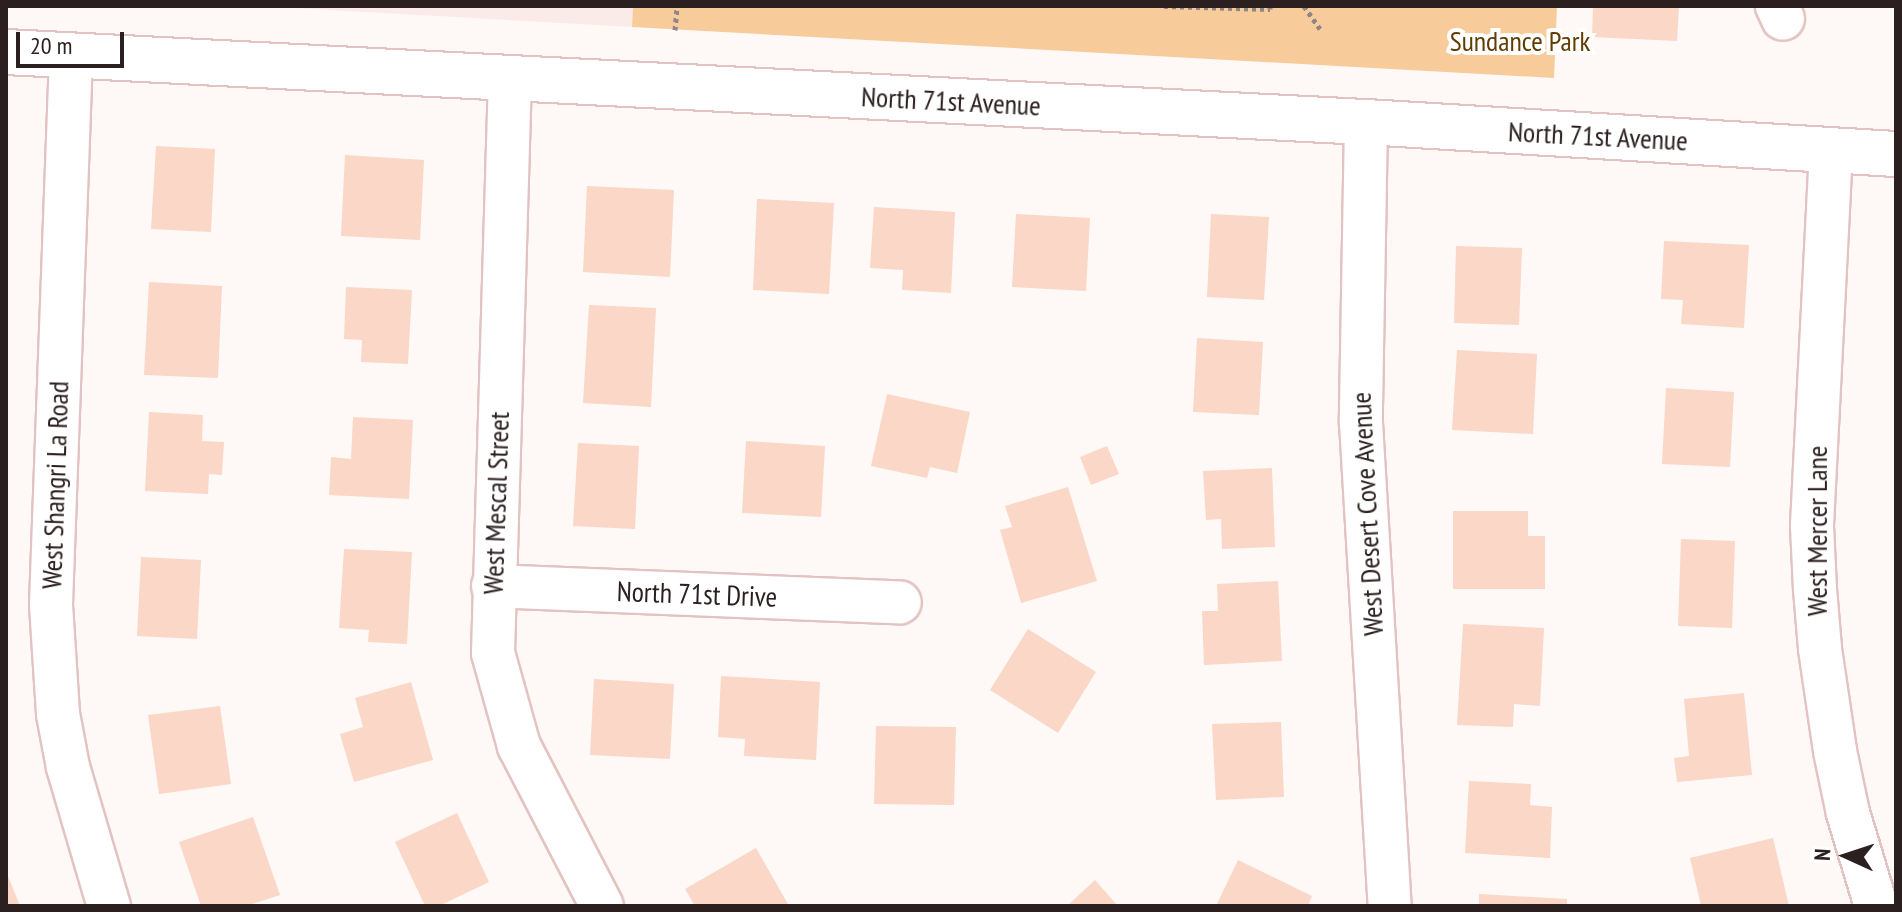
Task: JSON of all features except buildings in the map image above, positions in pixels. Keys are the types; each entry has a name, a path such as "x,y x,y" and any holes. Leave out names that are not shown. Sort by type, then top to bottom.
{"street":[{"name":"North 71st Avenue","path":"6,52 1366,122 1896,154"},
{"name":"West Shangri La Road","path":"71,56 51,605 58,714 68,767 109,906"},
{"name":"West Mescal Street","path":"510,77 493,653 519,746 602,906"},
{"name":"West Desert Cove Avenue","path":"1366,122 1361,423 1390,906"},
{"name":"West Mercer Lane","path":"1831,150 1812,526 1815,589 1835,751 1848,813 1876,906"},
{"name":"North 71st Drive","path":"493,586 900,602"}],"path":[{"path":"675,30 677,6"},
{"path":"1164,6 1270,9 1270,6"},
{"path":"1304,6 1320,29"}],"shaded area":[{"path":"260,6 633,6 632,27"}],"green space":[{"name":"Sundance Park","path":"633,6 1557,6 1554,78 632,27"}]}
